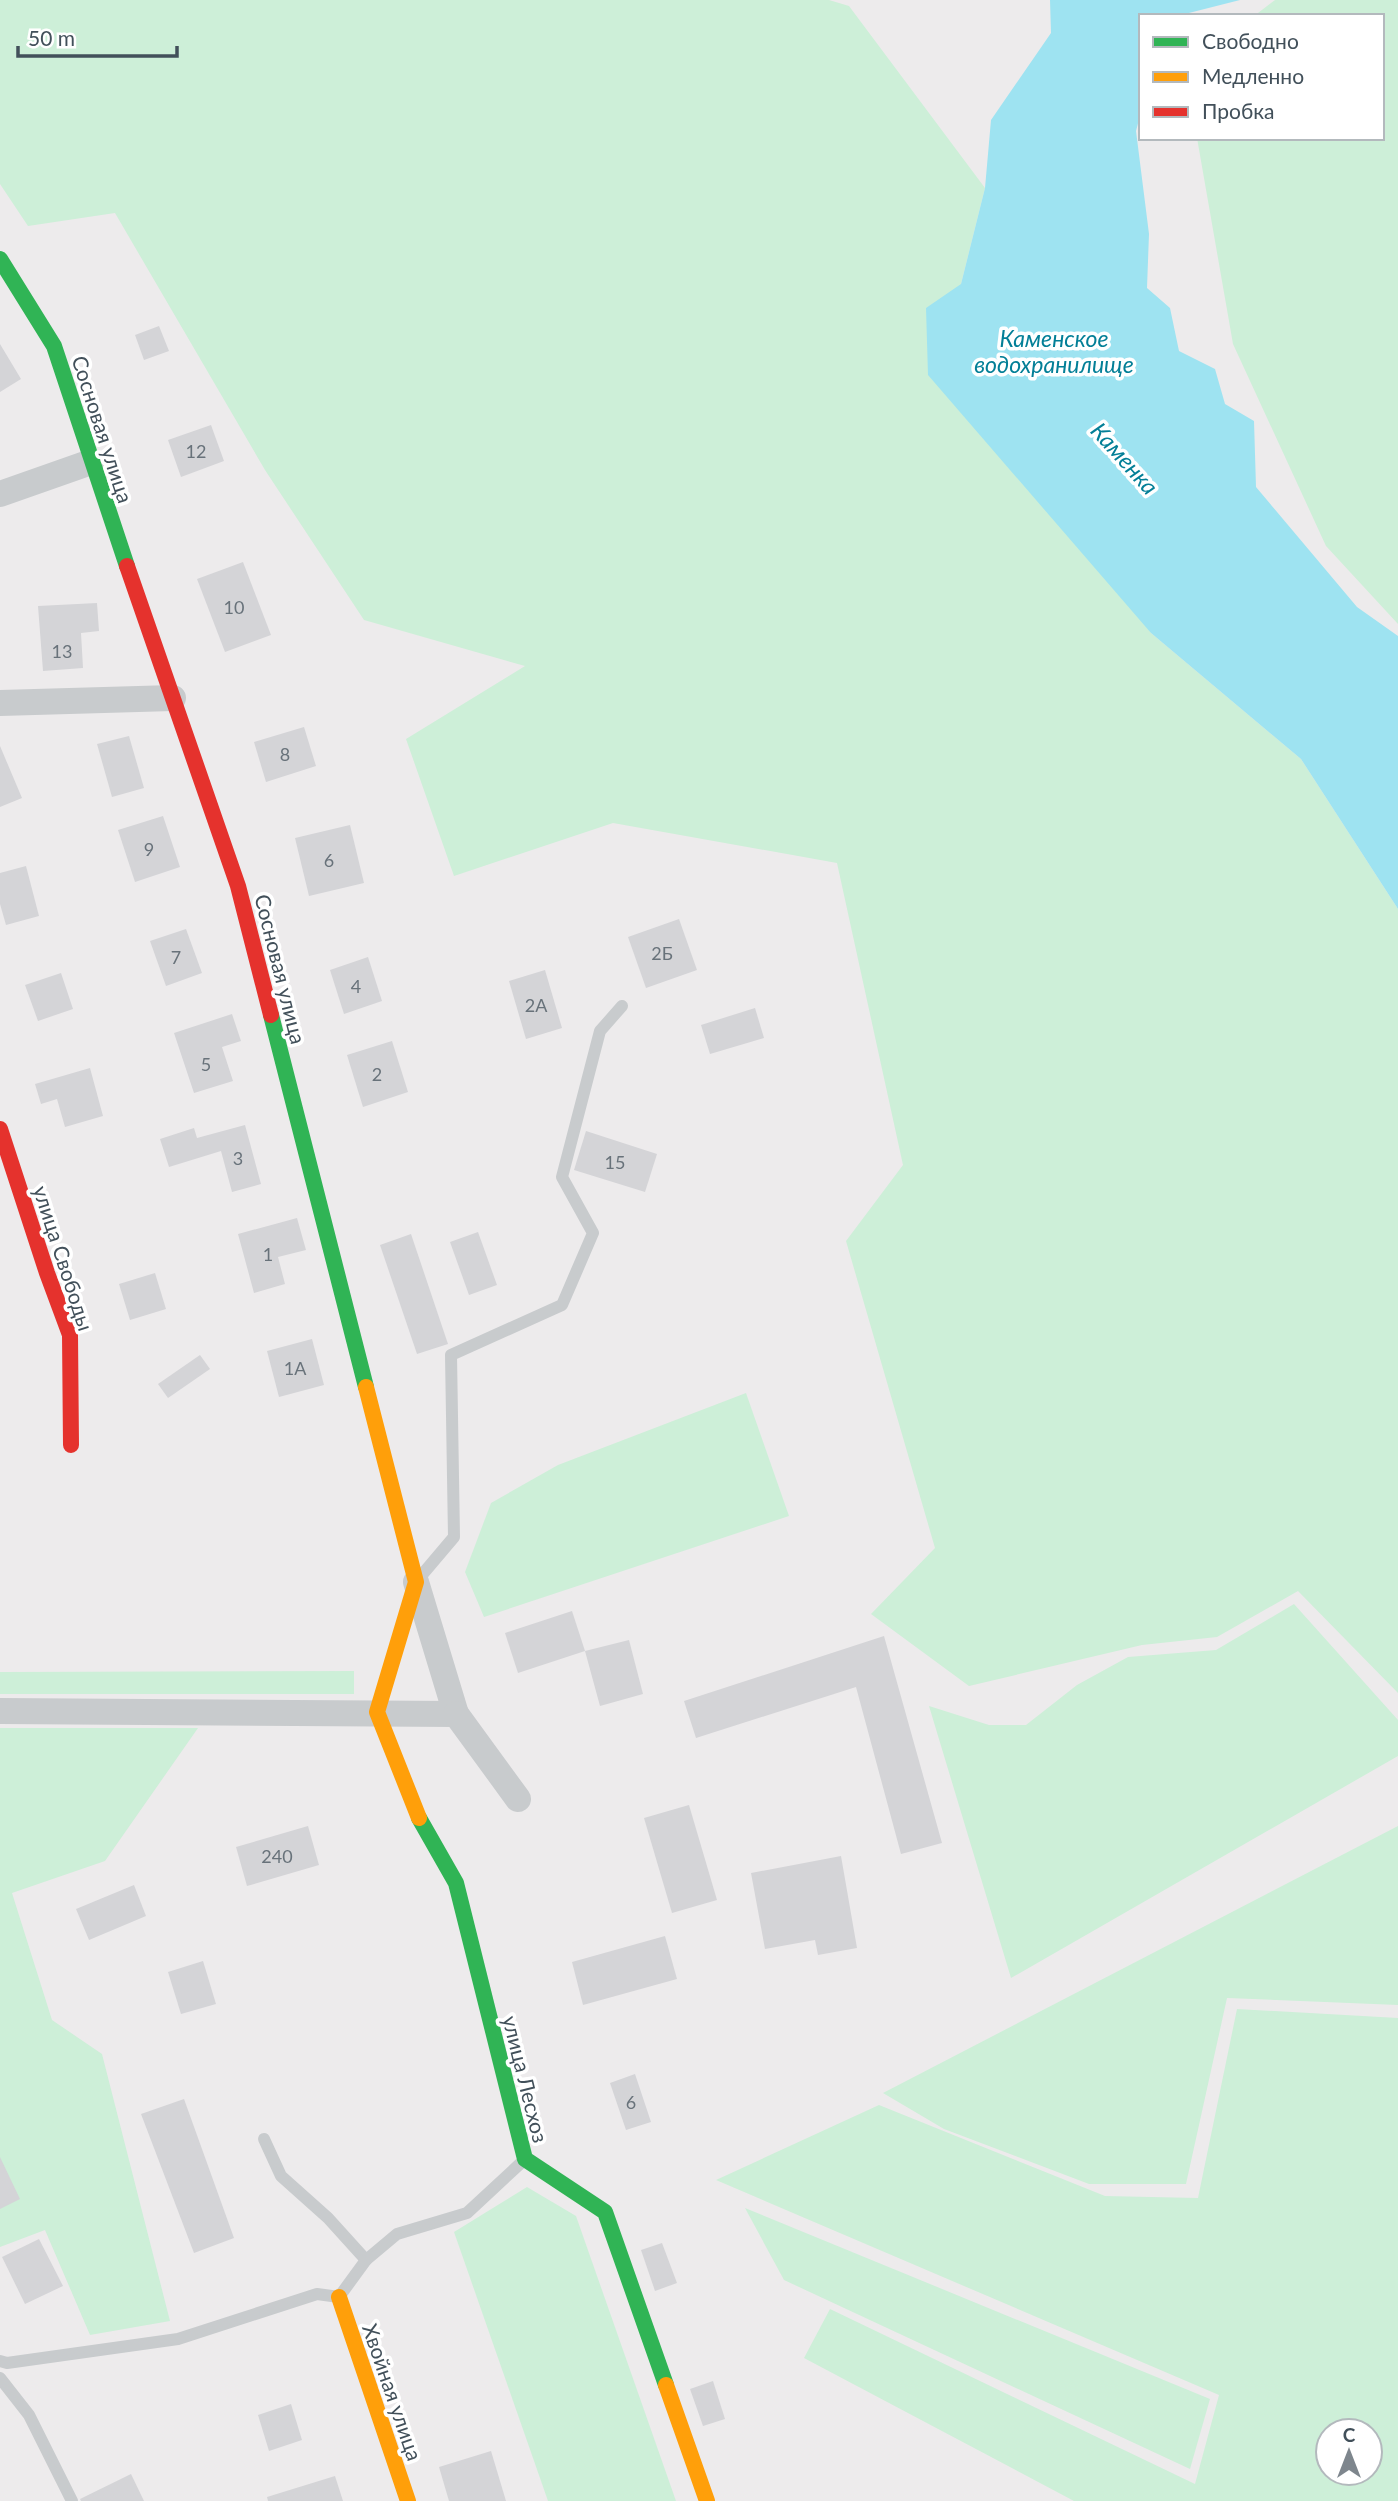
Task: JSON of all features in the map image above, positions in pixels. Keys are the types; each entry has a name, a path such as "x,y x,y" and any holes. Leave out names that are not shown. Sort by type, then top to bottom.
{"street":[{"name":"Сосновая улица","path":"0,259 54,346 91,463 238,886 416,1582"},
{"path":"0,494 91,463"},
{"path":"0,703 173,698"},
{"name":"улица Свободы","path":"0,1129 70,1335 71,1445"},
{"path":"377,1712 416,1582"},
{"path":"416,1582 456,1714 518,1799"},
{"path":"0,1711 456,1714"},
{"name":"улица Лесхоз","path":"377,1712 419,1818 456,1884 525,2159 605,2212 707,2501"},
{"name":"Хвойная улица","path":"339,2297 408,2501"}],"lane":[{"path":"416,1582 454,1537 451,1355 562,1305 593,1233 562,1177 600,1031 622,1006"},
{"path":"264,2139 281,2176 328,2218 366,2260"},
{"path":"0,2361 7,2363 178,2339 317,2294 339,2297 366,2260 397,2234 467,2213 525,2159"},
{"path":"0,2378 29,2415 72,2501"}],"green space":[{"path":"0,0 829,0 849,6 985,188 961,284 1151,633 1301,759 1398,909 1398,1693 1298,1591 1217,1637 1142,1645 969,1686 871,1614 935,1548 846,1241 903,1165 837,863 613,823 454,876 406,739 525,666 364,620 265,470 115,213 28,226 0,184"},
{"path":"1275,0 1398,0 1398,624 1326,546 1233,344 1197,140 1384,140 1384,14 1257,14"},
{"path":"746,1393 789,1516 484,1617 465,1572 491,1503 558,1465"},
{"path":"1294,1604 1398,1720 1398,1756 1011,1978 929,1706 989,1725 1026,1725 1077,1685 1128,1657 1216,1650"},
{"path":"354,1671 354,1694 0,1694 0,1672"},
{"path":"0,1728 198,1728 105,1861 12,1893 52,2020 102,2054 170,2321 90,2335 45,2230 0,2247"},
{"path":"1398,1826 1398,2005 1227,1998 1186,2184 1089,2184 944,2129 883,2093"},
{"path":"1237,2009 1398,2018 1398,2501 1074,2501 804,2358 830,2309 1195,2484 1219,2395 716,2180 879,2105 1105,2196 1198,2198"},
{"path":"527,2187 576,2216 676,2501 548,2501 454,2232"},
{"path":"745,2208 1210,2399 1190,2469 784,2280"}],"water":[{"name":"Каменское водохранилище","path":"1050,0 1240,0 1185,14 1139,14 1139,120 1136,131 1149,234 1147,288 1170,308 1179,351 1215,369 1225,404 1254,421 1256,487 1357,607 1398,636 1398,909 1301,759 1151,633 928,375 926,308 961,284 985,188 991,120 1051,33"}],"building":[{"path":"159,326 169,351 144,360 135,335"},
{"path":"0,344 21,379 0,392"},
{"path":"211,425 224,461 181,477 168,440"},
{"path":"243,562 271,635 225,652 197,579"},
{"path":"97,603 99,631 81,633 83,668 43,671 38,606"},
{"path":"304,727 316,766 266,782 254,742"},
{"path":"129,736 144,788 112,797 97,744"},
{"path":"0,746 22,798 0,807"},
{"path":"163,816 180,867 135,882 118,830"},
{"path":"350,825 364,883 309,896 295,838"},
{"path":"26,866 39,916 6,925 0,904 0,873"},
{"path":"679,919 697,970 646,988 628,937"},
{"path":"186,929 202,973 166,986 150,941"},
{"path":"368,957 382,1001 344,1014 330,970"},
{"path":"545,970 562,1028 526,1039 509,981"},
{"path":"61,973 73,1009 38,1021 25,985"},
{"path":"755,1008 764,1038 710,1054 701,1025"},
{"path":"232,1014 241,1041 222,1047 233,1081 194,1093 174,1033"},
{"path":"392,1041 408,1092 363,1107 347,1055"},
{"path":"90,1068 103,1116 65,1127 57,1099 41,1104 35,1084"},
{"path":"245,1125 261,1184 232,1192 221,1151 169,1167 160,1139 194,1128 197,1138"},
{"path":"586,1131 657,1154 645,1192 574,1170"},
{"path":"297,1218 306,1250 278,1257 285,1284 254,1293 238,1234"},
{"path":"478,1232 497,1285 469,1295 450,1242"},
{"path":"411,1234 448,1344 417,1354 380,1245"},
{"path":"155,1273 166,1309 130,1320 119,1284"},
{"path":"312,1339 324,1385 279,1397 267,1351"},
{"path":"200,1355 210,1369 168,1398 158,1384"},
{"path":"572,1611 585,1651 518,1673 505,1633"},
{"path":"884,1636 942,1843 901,1854 856,1687 696,1738 684,1701"},
{"path":"629,1640 643,1694 600,1706 585,1651"},
{"path":"689,1805 717,1900 672,1913 644,1818"},
{"path":"308,1826 319,1865 247,1886 236,1847"},
{"path":"841,1856 857,1948 818,1955 815,1940 765,1949 751,1873"},
{"path":"134,1885 146,1916 89,1940 76,1909"},
{"path":"665,1936 677,1979 583,2005 572,1962"},
{"path":"203,1961 216,2004 181,2014 168,1972"},
{"path":"635,2074 651,2122 626,2130 610,2083"},
{"path":"184,2099 234,2238 194,2253 141,2114"},
{"path":"0,2157 20,2199 0,2209"},
{"path":"39,2239 63,2286 25,2304 2,2257"},
{"path":"662,2243 677,2283 655,2291 641,2250"},
{"path":"713,2381 725,2419 703,2426 690,2389"},
{"path":"291,2404 302,2440 269,2451 258,2415"},
{"path":"491,2451 506,2501 449,2501 439,2467"},
{"path":"131,2474 144,2501 81,2501 80,2499"},
{"path":"335,2476 343,2501 268,2501 267,2497"}],"traffic: fast":[{"path":"0,259 54,346 127,566"},
{"path":"271,1015 366,1387"},
{"path":"419,1818 456,1883 525,2159 605,2212 666,2385"}],"traffic: slow":[{"path":"366,1387 416,1582 377,1712 419,1818"},
{"path":"339,2297 408,2501"},
{"path":"666,2385 707,2501"}],"traffic: jam":[{"path":"127,566 238,886 271,1015"},
{"path":"0,1129 70,1335 71,1445"}],"water label":[{"name":"Каменка","path":"1125,458"}]}
